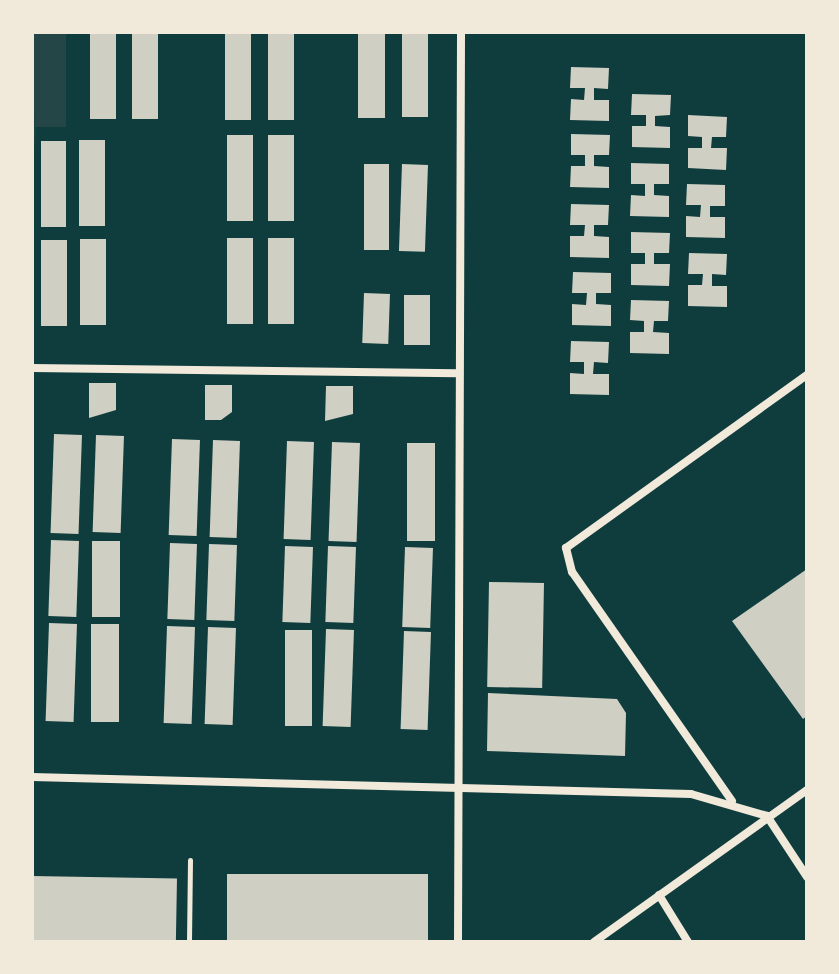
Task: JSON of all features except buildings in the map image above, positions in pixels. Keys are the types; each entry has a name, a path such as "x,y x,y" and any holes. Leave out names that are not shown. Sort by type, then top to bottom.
{"street":[{"path":"458,942 457,373 461,32"},
{"path":"32,368 457,373"},
{"path":"732,801 572,572 566,548 807,375"},
{"path":"32,777 458,785 732,801 767,816 807,877"},
{"path":"594,942 807,790"},
{"path":"659,895 688,942"}],"lane":[{"path":"189,942 190,860"}],"shaded area":[{"path":"32,32 66,32 66,127 36,127 35,152"}]}
